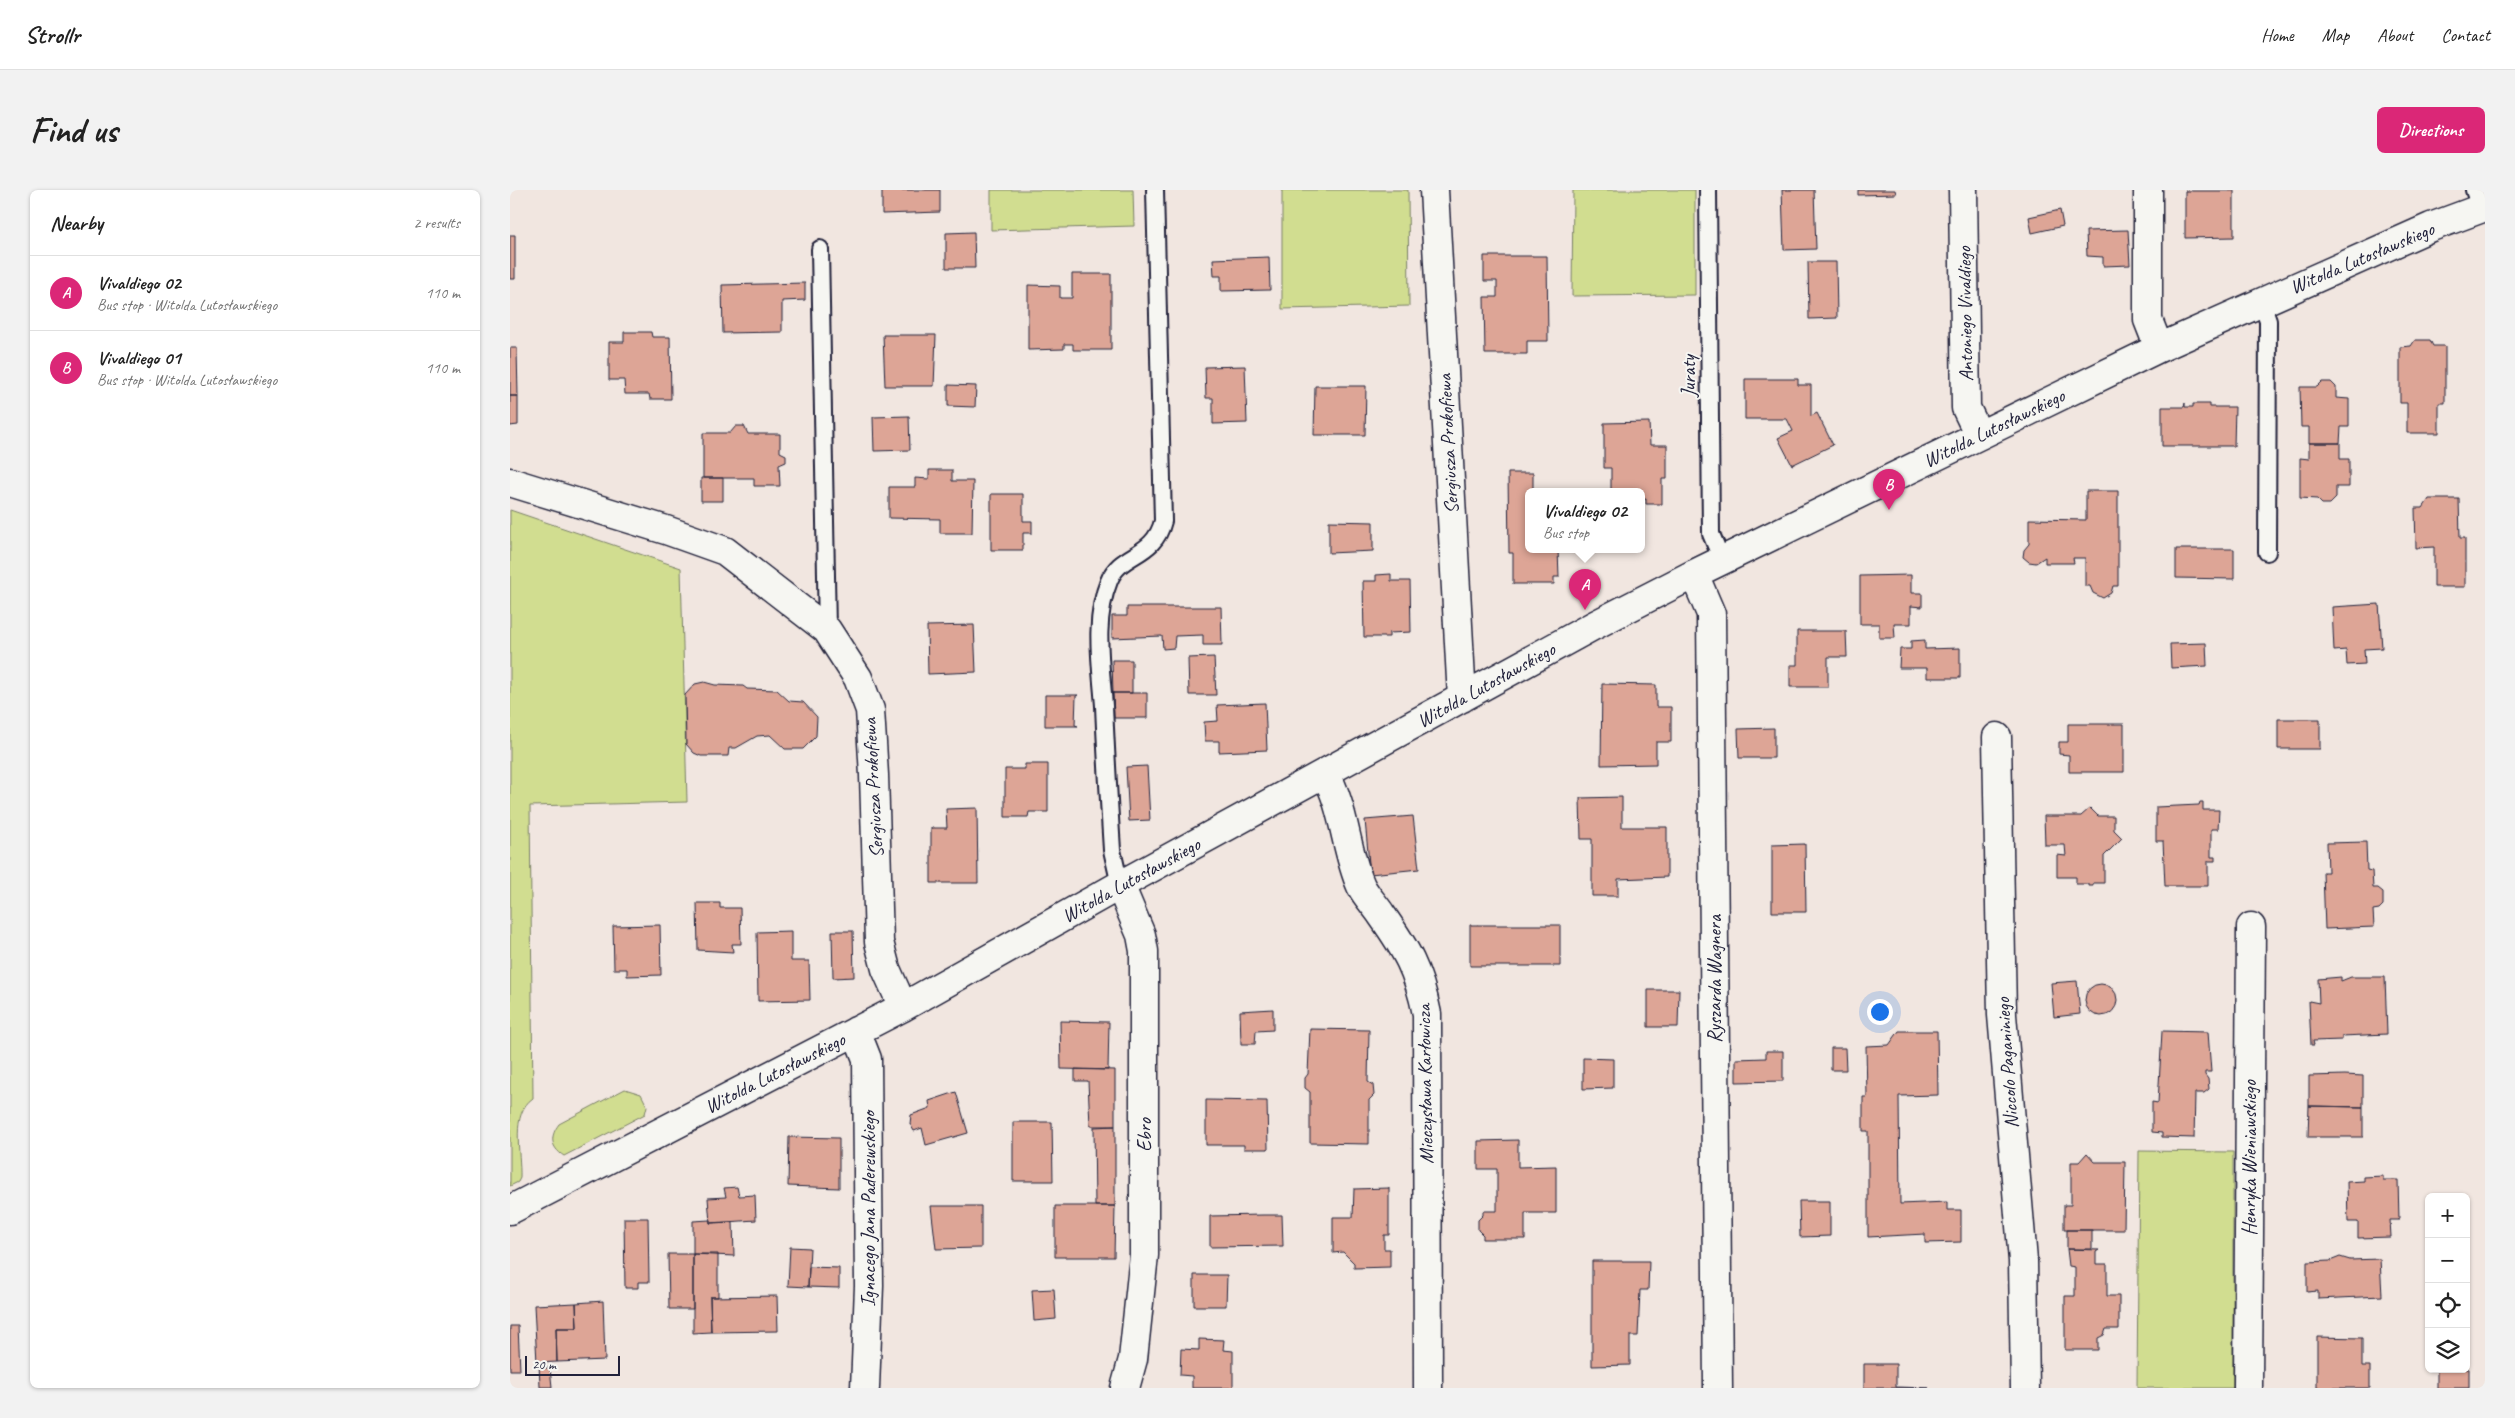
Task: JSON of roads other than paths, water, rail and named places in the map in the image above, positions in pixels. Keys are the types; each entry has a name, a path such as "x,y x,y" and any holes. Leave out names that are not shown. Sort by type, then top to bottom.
{"street":[{"name":"Sergiusza Prokofiewa","path":"1434,190 1462,698"},
{"name":"Antoniego Vivaldiego","path":"1963,190 1966,408 1979,435"},
{"path":"2148,190 2148,320 2159,348"},
{"name":"Witolda Lutosławskiego","path":"510,1210 902,1007 1462,698 1694,574 2159,348 2480,202"},
{"name":"Sergiusza Prokofiewa","path":"510,482 666,530 725,551 827,630 858,678 870,710 879,942 886,969 902,1007"},
{"name":"Ryszarda Wagnera","path":"1694,574 1711,614 1718,1388"},
{"name":"Niccolo Paganiniego","path":"1997,737 2002,1015 2023,1261 2025,1388"},
{"name":"Mieczysława Karłowicza","path":"1325,773 1336,792 1355,871 1362,888 1409,954 1422,986 1428,1014 1428,1388"},
{"name":"Ebro","path":"1120,885 1140,935 1144,951 1144,1255 1140,1312 1133,1359 1125,1388"},
{"name":"Henryka Wieniawskiego","path":"2248,1388 2251,927"},
{"name":"Ignacego Jana Paderewskiego","path":"856,1031 867,1059 869,1286 865,1388"}],"lane":[{"path":"1120,885 1112,850 1099,625 1109,580 1118,567 1152,545 1160,533 1163,522 1155,190"},
{"name":"Juraty","path":"1708,190 1711,534 1722,560"},
{"path":"820,249 827,630"},
{"path":"2261,301 2268,321 2267,552"}],"place":[{"name":"Vivaldiego 01","path":"1889,510"},
{"name":"Vivaldiego 02","path":"1585,610"}]}
